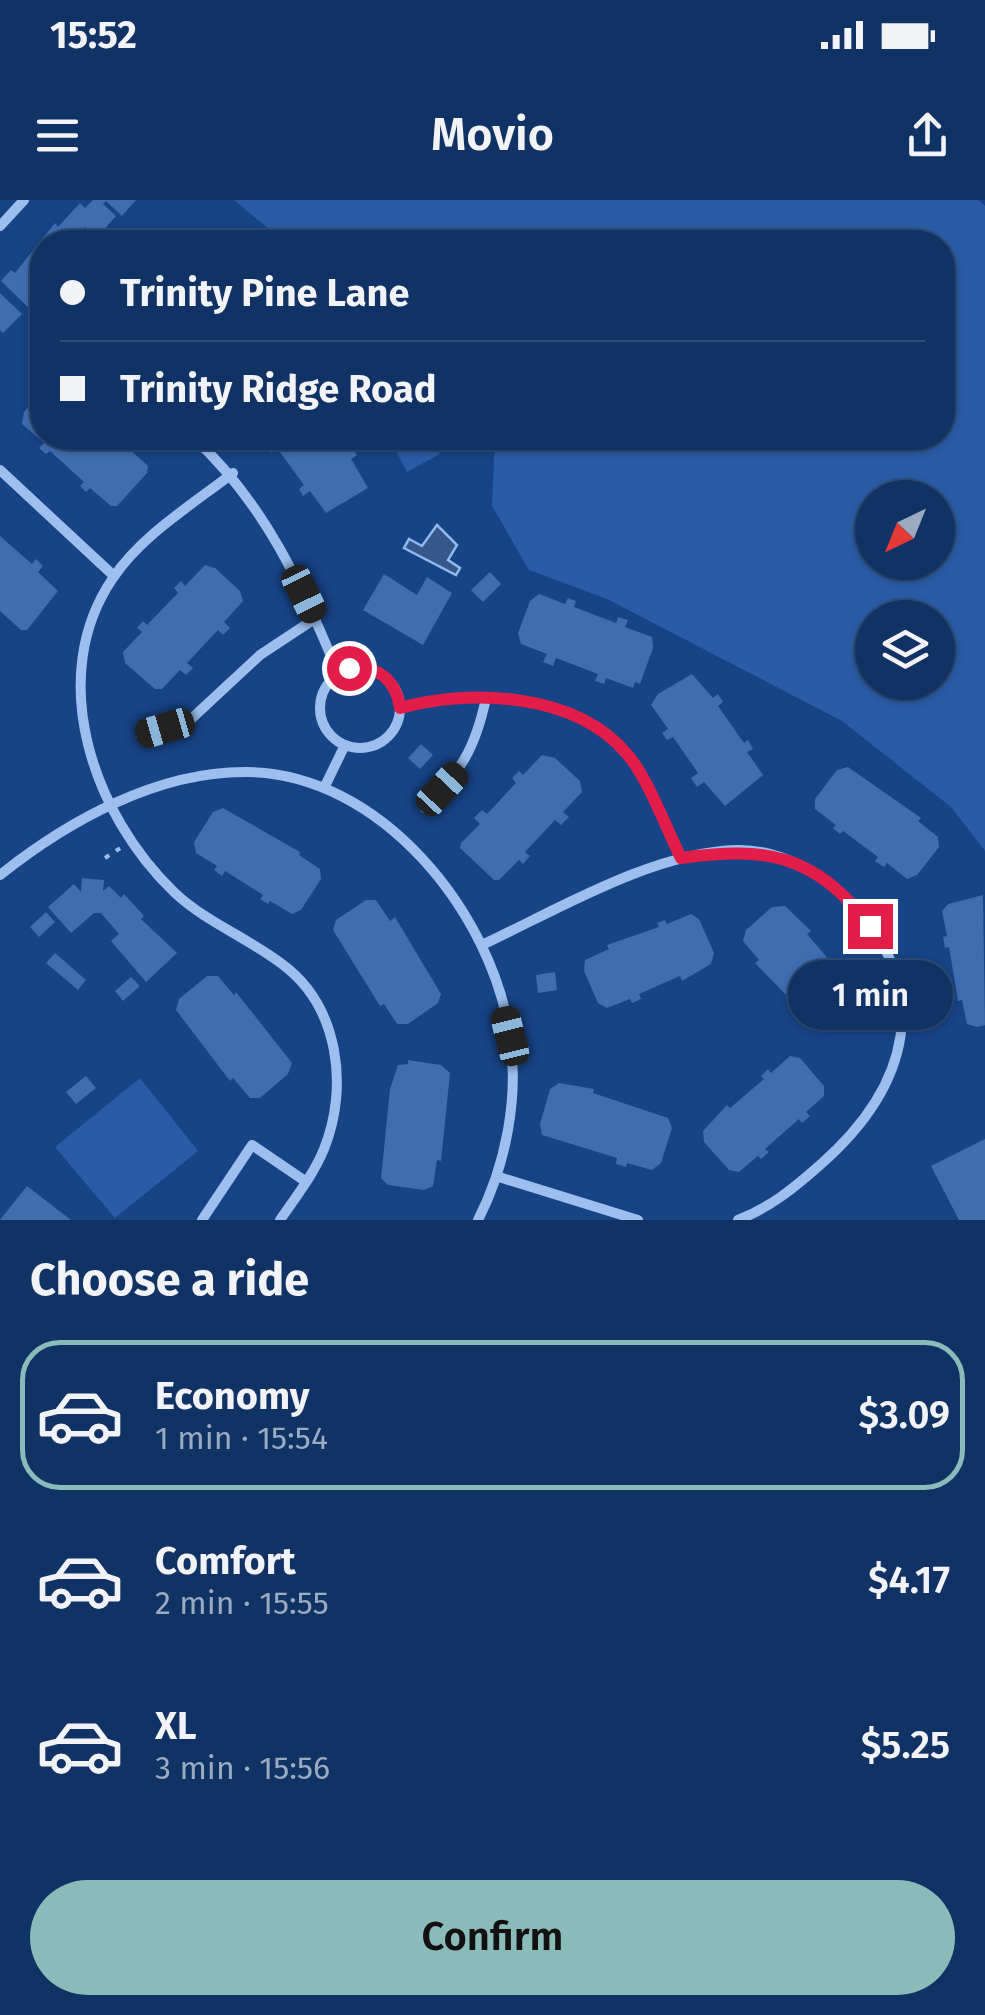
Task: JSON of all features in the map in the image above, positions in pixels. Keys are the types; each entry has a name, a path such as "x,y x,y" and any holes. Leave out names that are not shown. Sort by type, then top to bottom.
{"street":[{"path":"0,226 24,200"},
{"path":"207,450 233,473 280,544 338,673"},
{"path":"0,470 114,576"},
{"path":"233,473 161,529 114,576 89,623 78,676 84,727 110,805 176,894 286,966 317,1005 333,1039 339,1084 323,1151 280,1220"},
{"path":"140,735 189,721 260,655 316,618"},
{"path":"362,667 385,676 394,685 400,708 398,721 382,742 357,748 344,745 325,729 320,717 322,692 338,673 362,667"},
{"path":"400,708 425,701 486,698 525,702 570,714 602,732 628,754 681,858"},
{"path":"425,808 460,770 477,741 486,698"},
{"path":"325,786 344,745"},
{"path":"0,875 44,842 110,805 210,774 249,772 325,786 414,850 453,897 482,945 496,977 510,1036 512,1079 499,1177 478,1220"},
{"path":"482,945 681,858 740,850 787,860 829,881 883,942 900,988 903,1030 898,1061 881,1098 847,1140 782,1198 738,1220"},
{"path":"202,1220 252,1145 305,1181"},
{"path":"499,1177 638,1220"}],"shaded area":[{"path":"234,200 978,200 985,206 985,851 951,807 842,721 607,599 529,570 492,506 494,450 955,450 955,230 270,230"},
{"path":"395,450 438,450 440,454 407,472"},
{"path":"437,525 457,545 448,560 460,568 456,575 404,548 409,539 422,546"},
{"path":"140,1078 198,1151 115,1218 55,1147"}],"building":[{"path":"93,200 136,200 122,216 106,201 103,204 116,216 106,227 110,230 88,230 84,226 86,230 49,230 55,223 58,227 80,203 85,208"},
{"path":"30,254 30,309 1,281 11,270 15,273"},
{"path":"0,293 22,314 3,333 0,330"},
{"path":"30,405 30,431 22,424"},
{"path":"41,450 130,450 148,466 147,473 117,506 111,506 90,488 86,492 80,486 84,482 50,451 46,454"},
{"path":"278,450 353,450 357,455 351,459 368,488 326,513 310,491 303,496 299,489 304,485"},
{"path":"0,536 32,564 36,559 43,566 38,572 58,591 27,630 21,630 0,611"},
{"path":"205,565 215,568 240,591 243,601 224,622 230,628 223,635 218,630 187,663 193,668 186,675 180,670 162,689 155,689 125,663 123,652 142,632 137,628 143,621 147,625 178,593 174,588 181,581 185,586"},
{"path":"490,572 501,584 483,602 471,590"},
{"path":"384,574 417,595 427,577 452,593 423,645 363,610"},
{"path":"539,594 565,604 568,598 576,601 574,607 616,623 618,617 628,620 625,627 652,637 653,648 640,684 635,682 633,688 606,678 604,684 595,681 598,674 556,658 553,666 543,662 547,654 521,644 518,633 530,601"},
{"path":"692,674 713,698 718,694 723,702 718,706 744,743 748,740 753,749 747,752 763,775 725,806 704,782 697,787 691,778 698,773 673,737 667,740 662,733 668,729 651,705 658,694"},
{"path":"421,744 433,755 420,769 408,758"},
{"path":"542,755 555,758 580,781 582,792 563,812 569,817 561,825 555,820 525,852 530,856 523,864 519,860 499,880 494,880 460,848 461,843 480,824 474,818 482,810 487,814 516,783 512,778 519,771 523,775"},
{"path":"848,767 921,818 918,821 938,837 939,847 917,875 907,879 887,863 884,867 875,861 878,857 843,831 840,834 833,828 836,825 815,809 815,799 837,770"},
{"path":"223,808 300,852 320,869 321,879 301,910 292,914 270,901 268,904 260,899 263,895 225,871 222,876 214,870 217,866 196,853 194,842 213,812"},
{"path":"82,878 104,880 103,891 109,886 121,898 124,894 144,916 141,919 177,953 146,982 111,941 119,934 101,913 94,913 71,933 48,907 74,884 81,892"},
{"path":"983,895 985,1025 977,1027 967,1024 962,1000 958,1001 949,947 945,948 943,937 947,936 942,911 948,904"},
{"path":"366,900 376,900 390,921 395,917 441,994 438,1003 408,1024 397,1024 384,1004 380,1006 333,930 336,920"},
{"path":"785,906 811,931 807,934 836,968 839,965 846,973 841,977 857,996 854,1004 826,1028 816,1029 799,1010 796,1012 790,1005 793,1002 755,963 759,960 743,941 746,930 772,907"},
{"path":"46,912 55,922 39,937 30,927"},
{"path":"691,914 699,919 714,953 711,964 682,981 680,976 639,994 641,999 632,1003 630,999 607,1008 598,1003 584,971 585,960 609,949 607,945 659,927 657,923 665,920 667,924"},
{"path":"55,953 86,980 78,990 46,963"},
{"path":"555,972 557,990 538,993 536,975"},
{"path":"207,976 218,976 234,995 236,992 292,1063 288,1074 260,1098 250,1098 233,1078 230,1081 176,1010 179,999"},
{"path":"131,977 140,986 123,1001 115,991"},
{"path":"790,1056 800,1058 824,1086 824,1096 806,1112 810,1116 802,1123 799,1119 765,1149 769,1152 761,1159 758,1156 739,1172 729,1170 704,1142 703,1131 727,1105 730,1108 764,1079 761,1076 768,1069 771,1073"},
{"path":"408,1060 441,1065 450,1073 441,1161 437,1160 433,1186 424,1190 388,1185 381,1178 390,1089 398,1065 408,1064"},
{"path":"86,1076 96,1088 76,1104 66,1092"},
{"path":"559,1083 594,1089 593,1093 668,1118 672,1128 661,1163 652,1170 627,1163 626,1167 616,1164 617,1158 542,1135 540,1124 550,1089"},
{"path":"985,1139 985,1220 959,1220 931,1166"},
{"path":"27,1186 71,1220 0,1220"}],"route":[{"path":"349,668 362,667 385,676 394,685 400,708 425,701 486,698 525,702 570,714 602,732 628,754 681,858 740,850 787,860 829,881 870,926"}]}
